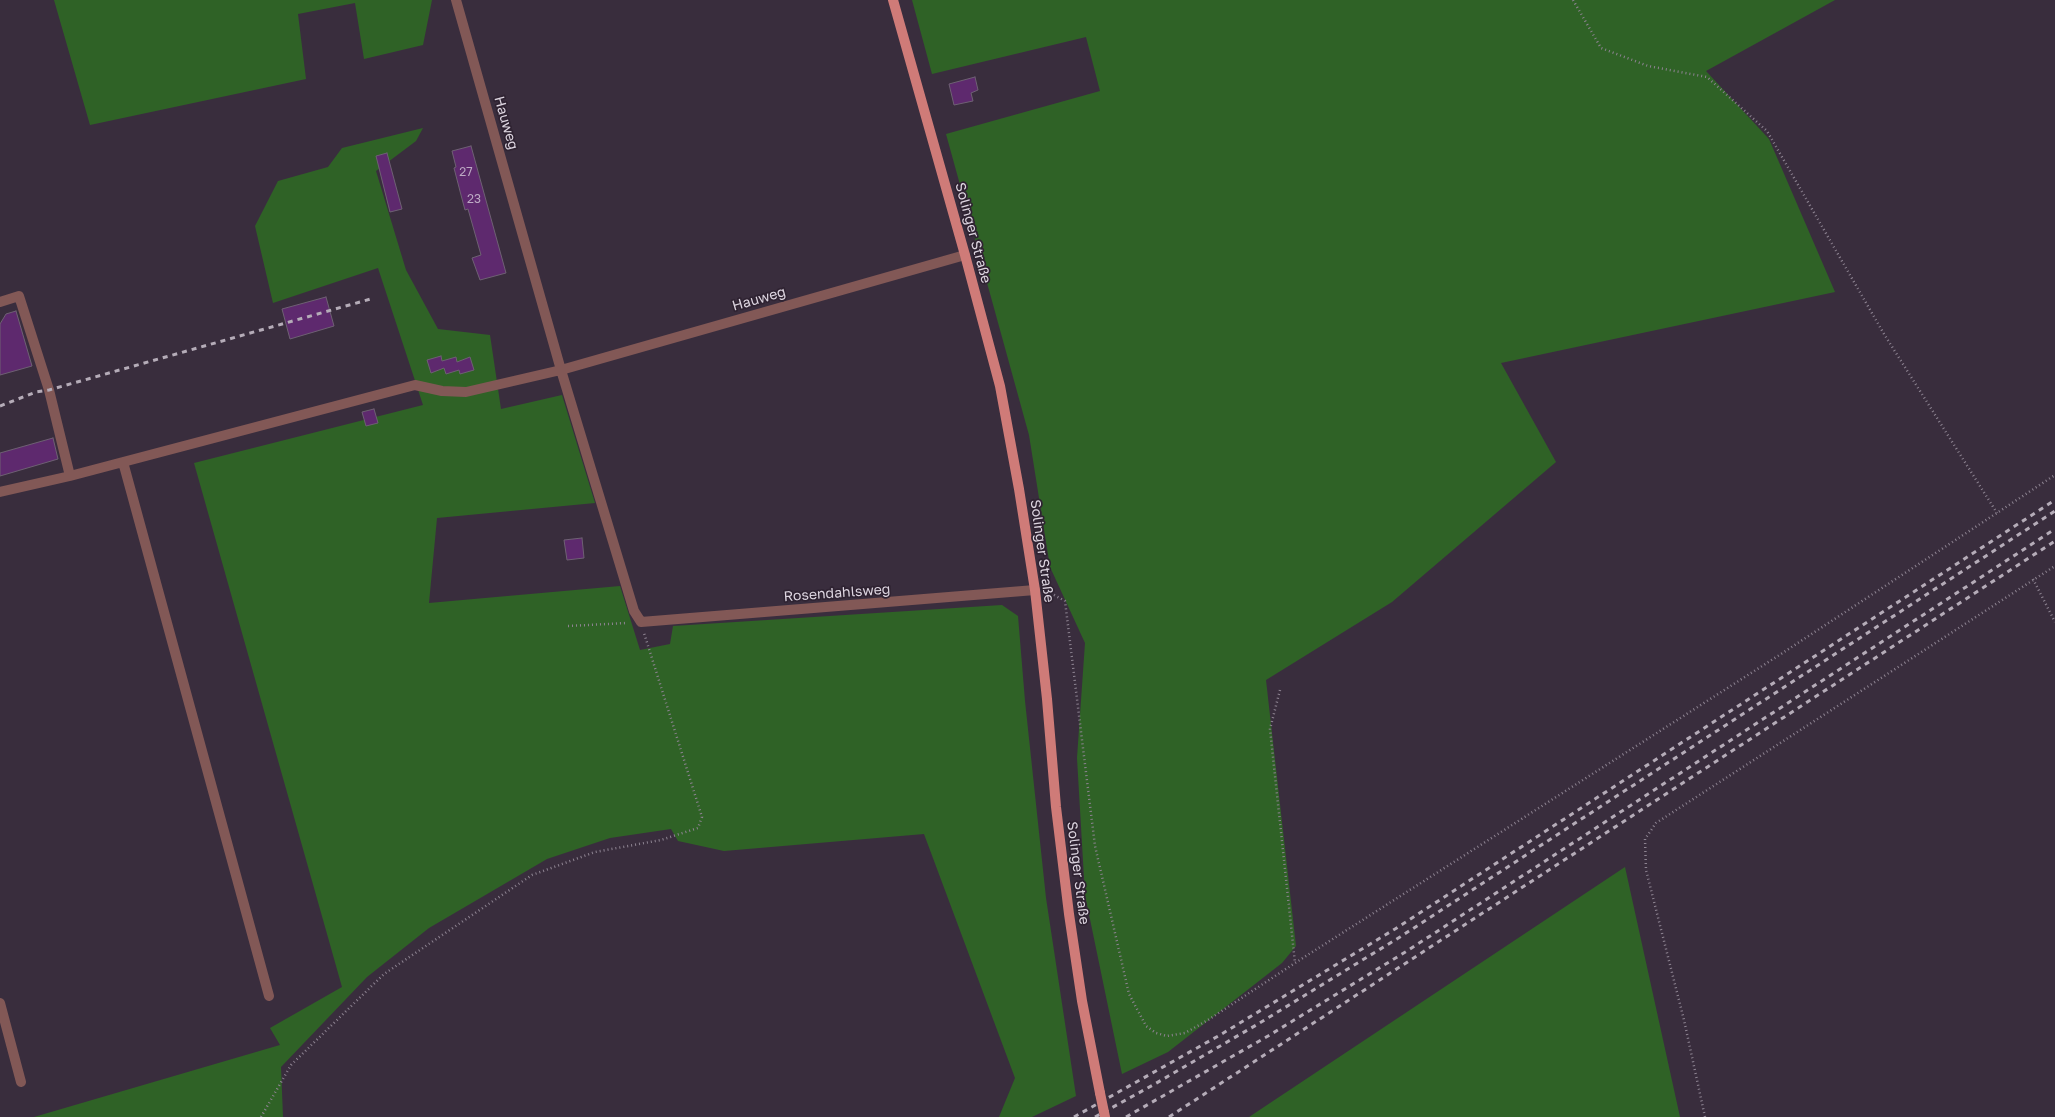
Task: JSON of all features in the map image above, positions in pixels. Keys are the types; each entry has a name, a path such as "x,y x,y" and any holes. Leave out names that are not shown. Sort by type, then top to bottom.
{"main road":[{"name":"Solinger Straße","path":"893,0 965,255 1000,386 1019,489 1034,590 1047,698 1056,807 1068,907 1082,1001 1105,1117"}],"street":[{"name":"Hauweg","path":"456,0 561,370 634,611 641,622"},
{"name":"Hauweg","path":"123,462 415,385 442,391 466,392 561,370 965,255"},
{"path":"0,302 19,296 49,390 70,476"},
{"path":"0,492 123,462 269,996"},
{"name":"Rosendahlsweg","path":"641,622 1034,590"},
{"path":"0,1003 21,1082"}],"path":[{"path":"1573,0 1601,48 1648,66 1707,77 1767,131 1884,334 1997,512"},
{"path":"1034,590 1050,592 1065,601 1095,846 1129,994 1146,1026 1156,1033 1167,1036 1185,1033 1208,1020 1295,963 1781,654 2055,475"},
{"path":"1705,1117 1684,1020 1646,870 1645,839 1656,823 2055,566"},
{"path":"2033,579 2055,622"},
{"path":"261,1117 290,1065 384,974 532,875 595,852 661,840 698,828 702,817 641,622 568,626"},
{"path":"1280,690 1270,729 1295,963"}],"green space":[{"path":"54,0 432,0 423,45 364,59 355,3 298,14 306,79 90,125"},
{"path":"912,0 1835,0 1706,71 1769,139 1835,292 1501,363 1556,462 1392,602 1266,680 1296,946 1282,963 1168,1052 1122,1074 1085,895 1077,758 1085,643 1050,567 1029,435 946,134 1100,91 1086,37 932,74"},
{"path":"423,128 416,141 376,171 406,270 438,329 490,335 501,409 562,395 595,503 437,518 429,603 620,586 640,650 670,644 673,626 1002,605 1018,616 1025,701 1046,898 1076,1096 1032,1117 999,1117 1015,1078 924,834 724,851 678,841 671,829 610,838 547,859 429,928 367,977 281,1067 283,1117 34,1117 280,1045 270,1028 342,987 194,463 423,405 378,268 273,303 255,226 278,181 328,167 342,148"},
{"path":"1625,867 1680,1117 1249,1117"}],"building":[{"path":"975,77 978,90 971,93 973,101 954,105 949,84"},
{"path":"471,146 506,273 480,280 472,258 481,255 468,209 465,210 454,168 456,167 452,151"},
{"path":"387,153 402,209 390,212 376,156"},
{"path":"326,297 334,326 290,339 282,309"},
{"path":"16,311 32,366 0,375 0,324 6,314"},
{"path":"441,356 442,361 456,357 457,362 470,357 474,370 460,374 459,370 446,374 444,368 431,373 427,360"},
{"path":"374,409 378,423 366,426 362,412"},
{"path":"53,438 58,459 0,476 0,453"},
{"path":"582,538 584,558 567,560 564,540"}],"railway":[{"path":"0,406 36,392 49,390 374,298"},
{"path":"1074,1117 1220,1035 1395,929 2055,500"},
{"path":"1095,1117 1258,1024 1400,937 2055,511"},
{"path":"1126,1117 1268,1036 1407,951 2055,529"},
{"path":"1169,1117 2055,541"}]}
